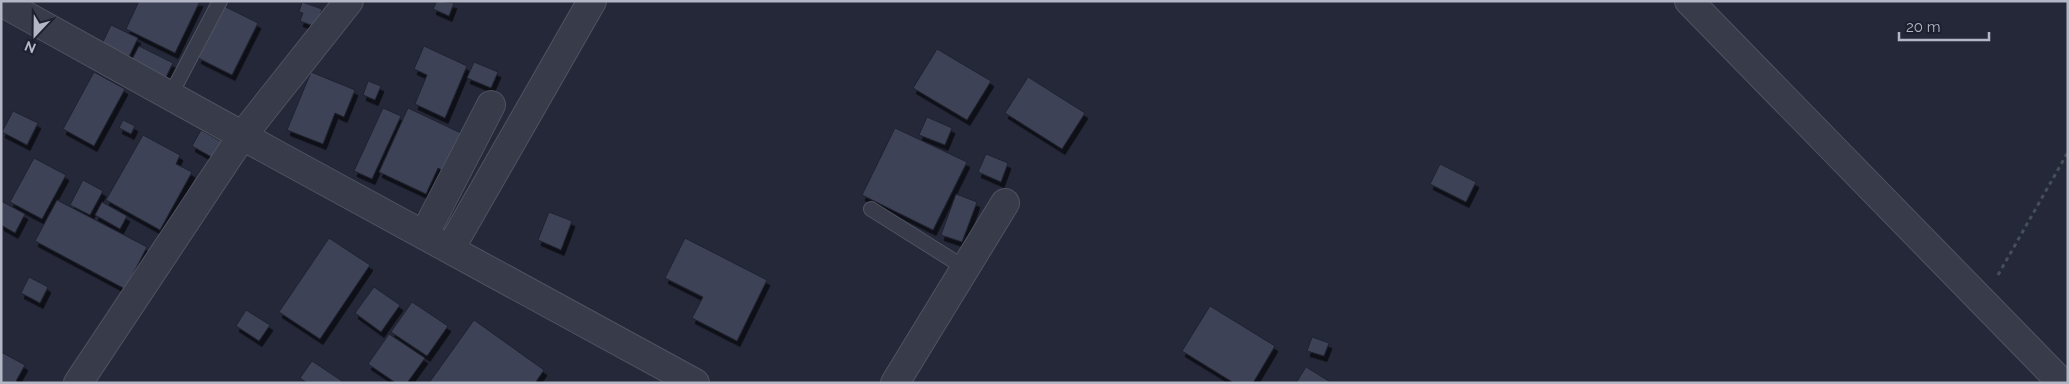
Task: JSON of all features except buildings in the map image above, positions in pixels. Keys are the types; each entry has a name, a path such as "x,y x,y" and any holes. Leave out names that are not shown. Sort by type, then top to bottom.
{"street":[{"path":"78,383 242,136 349,1"},
{"path":"450,249 592,1"},
{"path":"1689,1 2062,383"},
{"path":"4,9 170,96 695,383"},
{"path":"424,235 491,105"},
{"path":"895,383 1005,202"}],"lane":[{"path":"170,96 220,1"},
{"path":"871,210 965,268"}],"path":[{"path":"1984,302 2068,152"}]}
